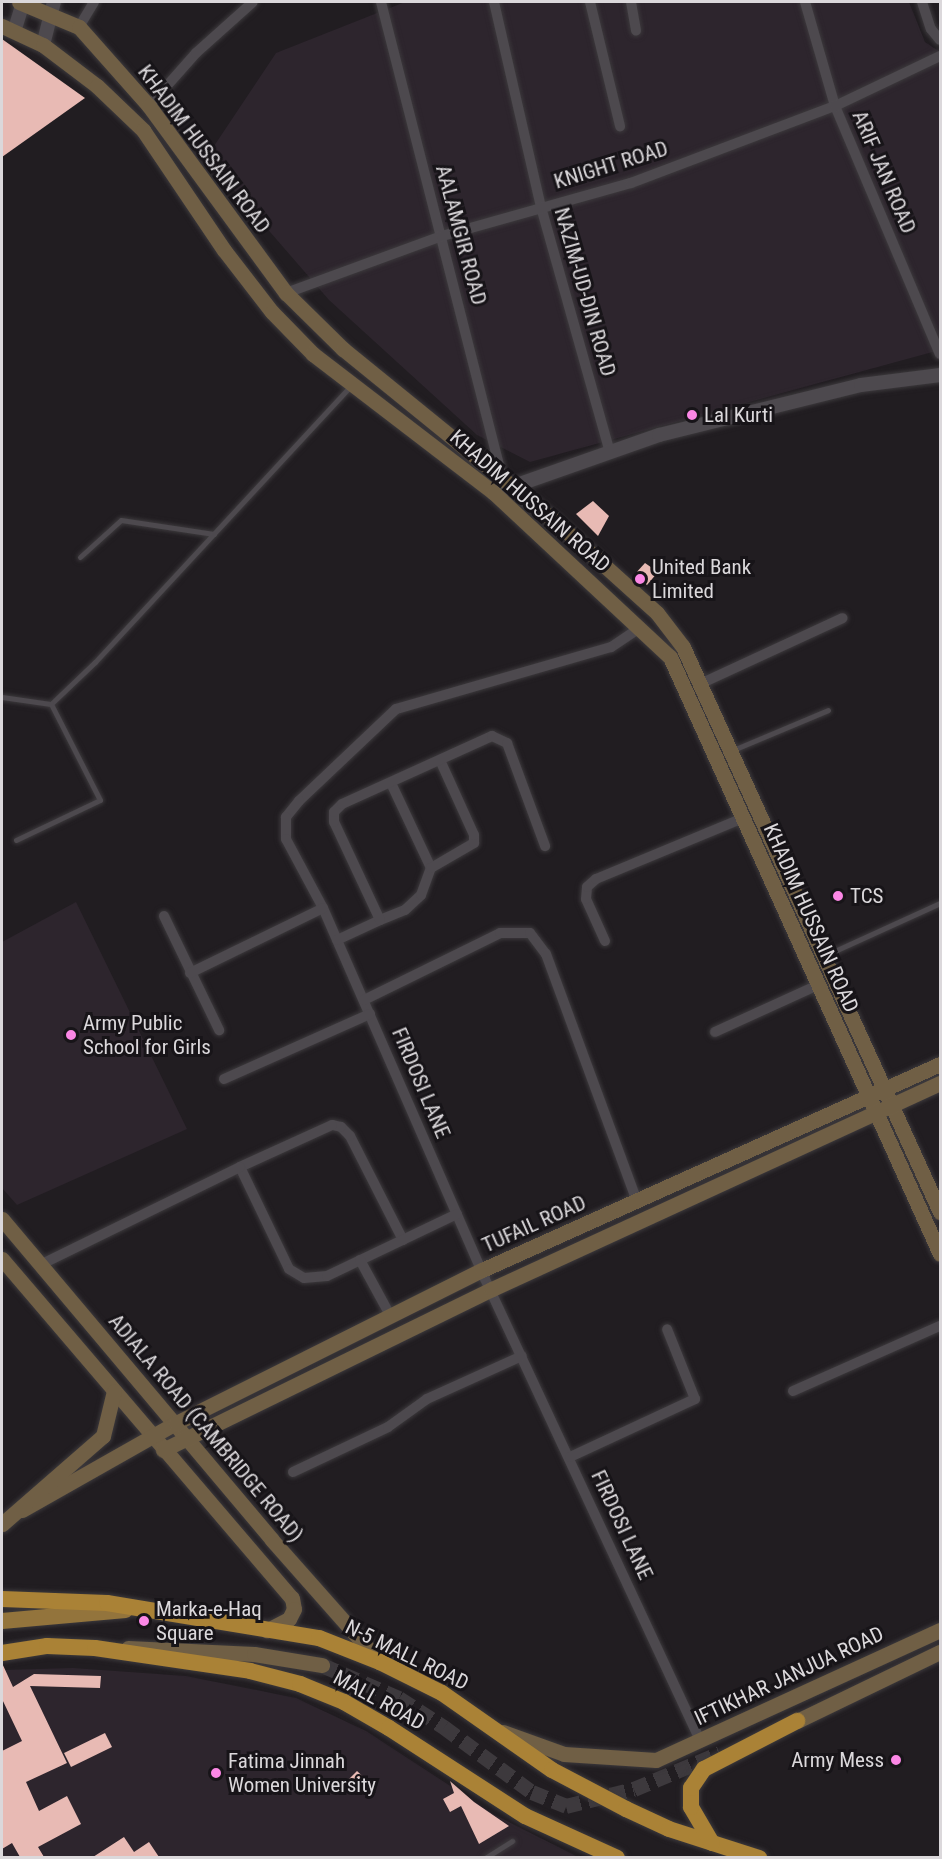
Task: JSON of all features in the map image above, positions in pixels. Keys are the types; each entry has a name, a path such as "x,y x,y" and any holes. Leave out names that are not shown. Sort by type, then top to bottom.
{"highway":[{"name":"N-5 MALL ROAD","path":"2,1599 32,1597 140,1609 319,1638 380,1662 442,1693 552,1770 669,1829 759,1857"},
{"name":"MALL ROAD","path":"2,1653 47,1646 95,1648 250,1671 300,1684 344,1702 389,1728 525,1816 617,1857"},
{"path":"712,1843 691,1807 691,1788 704,1769 797,1721"}],"main road":[{"name":"KHADIM HUSSAIN ROAD","path":"22,2 52,8 79,27 149,106 286,293 344,350 507,483 657,613 683,647 940,1209"},
{"name":"KHADIM HUSSAIN ROAD","path":"8,29 43,45 98,86 143,130 224,250 272,312 313,354 494,493 641,627 670,657 940,1254"},
{"name":"TUFAIL ROAD","path":"22,1510 151,1436 482,1270 940,1064"},
{"name":"TUFAIL ROAD","path":"163,1450 492,1289 940,1083"},
{"name":"ADIALA ROAD (CAMBRIDGE ROAD)","path":"2,1219 42,1263 272,1540 380,1662"},
{"path":"2,1259 151,1436 292,1598 294,1609 289,1619 267,1630"},
{"path":"2,1524 22,1510 103,1436 114,1391"},
{"path":"2,1621 140,1609"},
{"name":"IFTIKHAR JANJUA ROAD","path":"494,1729 564,1754 656,1760 940,1630"},
{"path":"95,1648 175,1647 322,1665"},
{"name":"IFTIKHAR JANJUA ROAD","path":"797,1721 940,1652"}],"street":[{"path":"8,29 22,2"},
{"path":"79,27 94,2"},
{"path":"149,106 196,53 253,2"},
{"name":"AALAMGIR ROAD","path":"381,2 507,483"},
{"name":"NAZIM-UD-DIN ROAD","path":"495,2 541,207 610,452"},
{"path":"590,2 620,126"},
{"path":"631,2 636,31"},
{"name":"ARIF JAN ROAD","path":"805,2 835,106 940,354"},
{"path":"922,2 931,29 940,40"},
{"path":"43,45 52,8"},
{"name":"KNIGHT ROAD","path":"286,293 442,236 631,183 835,106 940,56"},
{"path":"494,493 507,483 659,435 861,385 940,375"},
{"path":"700,684 843,618"},
{"name":"FIRDOSI LANE","path":"641,627 611,647 396,709 286,817 286,839 323,908 482,1270 700,1740"},
{"path":"380,920 334,822 334,812 342,804 492,736 507,743 545,846"},
{"path":"337,940 405,910 421,895 431,868 474,843 474,835 440,760"},
{"path":"391,783 431,868"},
{"path":"605,940 586,899 587,886 596,879 743,818"},
{"path":"190,973 323,908"},
{"path":"164,916 219,1030"},
{"path":"364,1000 500,933 530,933 546,954 637,1201"},
{"path":"715,1032 818,985"},
{"path":"224,1079 370,1014"},
{"path":"42,1263 332,1125 341,1127 350,1136 403,1240"},
{"path":"240,1167 289,1269 304,1278 327,1276 457,1214"},
{"path":"360,1260 390,1315"},
{"path":"793,1391 940,1326"},
{"path":"570,1457 695,1399 667,1329"},
{"path":"293,1472 388,1427 427,1399 522,1356"}],"lane":[{"path":"51,704 95,662 352,384"},
{"path":"80,557 121,520 214,534"},
{"path":"2,697 51,704"},
{"path":"16,840 100,800 51,704"},
{"path":"730,751 828,710"},
{"path":"824,956 940,903"},
{"path":"485,1857 512,1841"}],"shaded area":[{"path":"405,2 909,2 925,42 940,52 940,350 530,462 477,435 329,300 206,158 276,53"},
{"name":"Army Public School for Girls","path":"76,902 187,1129 17,1205 2,1188 2,942"},
{"name":"Fatima Jinnah Women University","path":"73,1668 186,1676 296,1698 366,1731 495,1815 578,1857 2,1857 2,1670"}],"building":[{"path":"2,39 85,98 2,157"},
{"path":"593,501 609,516 598,536 576,514"},
{"path":"645,563 658,572 647,585 634,575"},
{"path":"2,1663 13,1687 34,1674 101,1676 100,1688 30,1686 67,1763 26,1782 39,1811 67,1796 81,1824 38,1847 44,1857 20,1857 12,1843 2,1849 2,1751 22,1741 2,1699"},
{"path":"105,1733 112,1747 71,1767 64,1753"},
{"path":"357,1771 371,1784 362,1793 348,1780"},
{"path":"450,1781 474,1802 509,1826 479,1844 461,1806 450,1812 443,1799 454,1793"},
{"path":"124,1837 134,1852 149,1842 159,1857 93,1857"}],"tunnel":[{"path":"322,1665 399,1698 444,1727 532,1792 566,1806 634,1789 720,1753"}],"place":[{"name":"Lal Kurti","path":"692,415"},
{"name":"United Bank Limited","path":"640,579"},
{"name":"TCS","path":"838,896"},
{"name":"Army Public School for Girls","path":"71,1035"},
{"name":"Marka-e-Haq Square","path":"144,1621"},
{"name":"Army Mess","path":"896,1760"},
{"name":"Fatima Jinnah Women University","path":"216,1773"}]}
